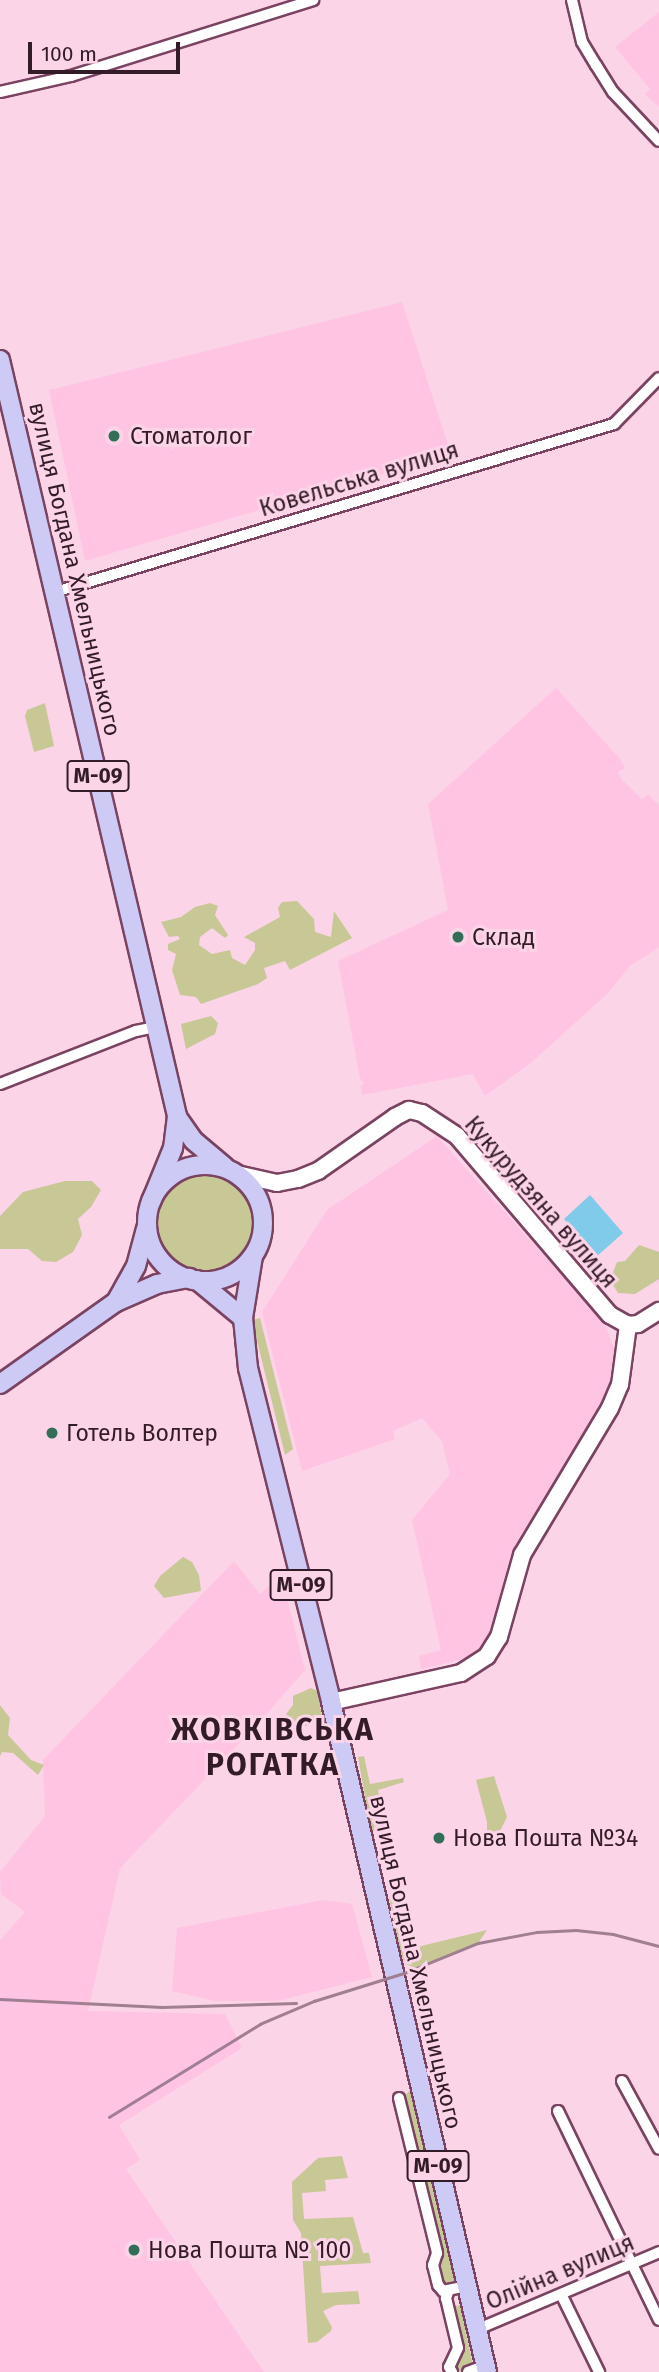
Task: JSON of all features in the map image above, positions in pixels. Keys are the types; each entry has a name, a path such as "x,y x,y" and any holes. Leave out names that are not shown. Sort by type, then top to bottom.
{"main road":[{"name":"вулиця Богдана Хмельницького","path":"0,360 177,1117 173,1148 151,1202"},
{"name":"Кукурудзяна вулиця","path":"233,1172 277,1184 298,1179 318,1171 395,1117 409,1110 422,1113 434,1118 457,1136 610,1315 628,1325"},
{"name":"вулиця Богдана Хмельницького","path":"177,1117 194,1141 233,1172"},
{"path":"151,1202 166,1180 190,1167 203,1165 233,1172"},
{"name":"М-09","path":"233,1172 256,1194 261,1207 262,1235 253,1256"},
{"name":"М-09","path":"151,1202 148,1222 152,1246 159,1257 167,1266 193,1279 243,1318"},
{"path":"116,1302 136,1266 148,1222"},
{"name":"вулиця Богдана Хмельницького","path":"253,1256 243,1318 248,1368 269,1462 331,1702 458,2288 478,2329 487,2369"},
{"path":"0,1384 116,1302 157,1284 222,1278 244,1265 253,1256"},
{"path":"331,1702 461,1673 487,1656 499,1637 522,1555 610,1408 620,1385 628,1325 638,1324 659,1311"}],"street":[{"path":"0,92 71,76 313,0"},
{"path":"572,0 582,42 596,65 613,92 659,141"},
{"name":"Ковельська вулиця","path":"55,592 614,424 659,378"},
{"path":"0,1084 135,1031 155,1027"},
{"path":"622,2081 659,2150"},
{"path":"399,2098 437,2253 433,2265 437,2282 443,2291 458,2288"},
{"path":"558,2111 659,2320"},
{"name":"Олійна вулиця","path":"478,2329 562,2296 659,2252"},
{"path":"452,2372 449,2367 458,2348 446,2298 458,2288"},
{"path":"562,2296 599,2372"},
{"path":"468,2372 487,2369"}],"shaded area":[{"path":"659,12 659,107 645,94 650,89 615,47"},
{"path":"402,302 451,454 85,561 49,390"},
{"path":"556,688 620,759 625,768 618,772 622,780 642,799 648,794 659,806 659,947 630,966 608,993 532,1062 485,1096 473,1074 362,1095 361,1085 364,1084 360,1078 338,961 448,910 428,804"},
{"path":"45,703 54,746 34,752 25,716 27,710"},
{"path":"297,901 314,919 315,932 331,937 334,911 352,938 290,970 285,961 264,968 267,978 258,984 201,1004 196,997 180,995 172,970 176,954 168,950 168,944 180,939 178,936 169,937 161,922 181,917 195,907 210,903 218,906 215,915 228,935 225,938 212,928 200,937 199,945 212,954 230,950 232,958 245,965 255,950 255,943 244,937 280,917 278,908 282,902"},
{"path":"211,1016 218,1023 215,1034 186,1049 181,1024"},
{"path":"437,1136 605,1324 619,1362 584,1440 509,1559 497,1625 483,1645 467,1658 421,1669 419,1656 441,1650 412,1520 450,1474 442,1441 422,1418 393,1431 395,1439 302,1471 262,1312 327,1210"},
{"path":"206,1173 225,1177 241,1188 252,1204 256,1223 252,1242 241,1258 225,1269 206,1273 187,1269 171,1258 160,1242 156,1223 160,1204 171,1188 187,1177"},
{"path":"65,1181 92,1181 101,1190 91,1207 78,1219 82,1235 73,1252 56,1262 42,1261 28,1249 0,1249 0,1216 23,1192"},
{"path":"639,1245 659,1252 659,1279 635,1294 618,1293 610,1280 617,1262 625,1261"},
{"path":"260,1318 293,1449 285,1455 252,1320"},
{"path":"183,1557 192,1562 199,1575 201,1591 164,1598 154,1586 160,1576"},
{"path":"234,1561 260,1594 281,1575 305,1670 256,1726 120,1868 88,2011 225,2014 242,2048 119,2125 140,2160 126,2169 264,2372 0,2372 0,1940 25,1912 1,1894 0,1872 45,1816 43,1760"},
{"path":"311,1688 317,1691 323,1721 298,1728 286,1714 293,1705 293,1696"},
{"path":"0,1705 10,1718 8,1735 31,1760 44,1765 38,1775 13,1753 2,1752 0,1756"},
{"path":"364,1756 370,1784 403,1778 404,1782 378,1790 387,1827 371,1831 358,1757"},
{"path":"494,1776 507,1817 499,1833 487,1835 487,1822 476,1780"},
{"path":"397,1896 409,1949 487,1930 478,1943 408,1971 401,1954 389,1897"},
{"path":"323,1900 352,1904 372,1977 277,2001 215,2001 172,1991 177,1928"},
{"path":"410,2090 428,2166 417,2169 400,2101"},
{"path":"342,2156 348,2178 325,2180 326,2191 302,2193 304,2219 353,2217 363,2253 369,2253 371,2263 320,2266 322,2293 358,2291 360,2304 336,2305 323,2311 332,2327 331,2331 317,2342 308,2343 301,2233 293,2220 292,2182 318,2158"},
{"path":"429,2171 457,2289 443,2291 437,2282 437,2253 418,2174"},
{"path":"460,2305 473,2365 459,2372 454,2371 452,2307"}],"water":[{"path":"590,1195 623,1233 596,1257 564,1219"}],"railway":[{"path":"109,2117 260,2024 314,2001 407,1972 478,1943 537,1932 576,1930 613,1934 659,1946"},
{"path":"0,1999 162,2007 296,2003"}],"place":[{"name":"Стоматолог","path":"114,436"},
{"name":"Склад","path":"458,937"},
{"name":"Готель Волтер","path":"52,1433"},
{"name":"Нова Пошта №34","path":"439,1838"},
{"name":"Нова Пошта № 100","path":"134,2250"}],"district":[{"name":"ЖОВКІВСЬКА РОГАТКА","path":"273,1747"}]}
